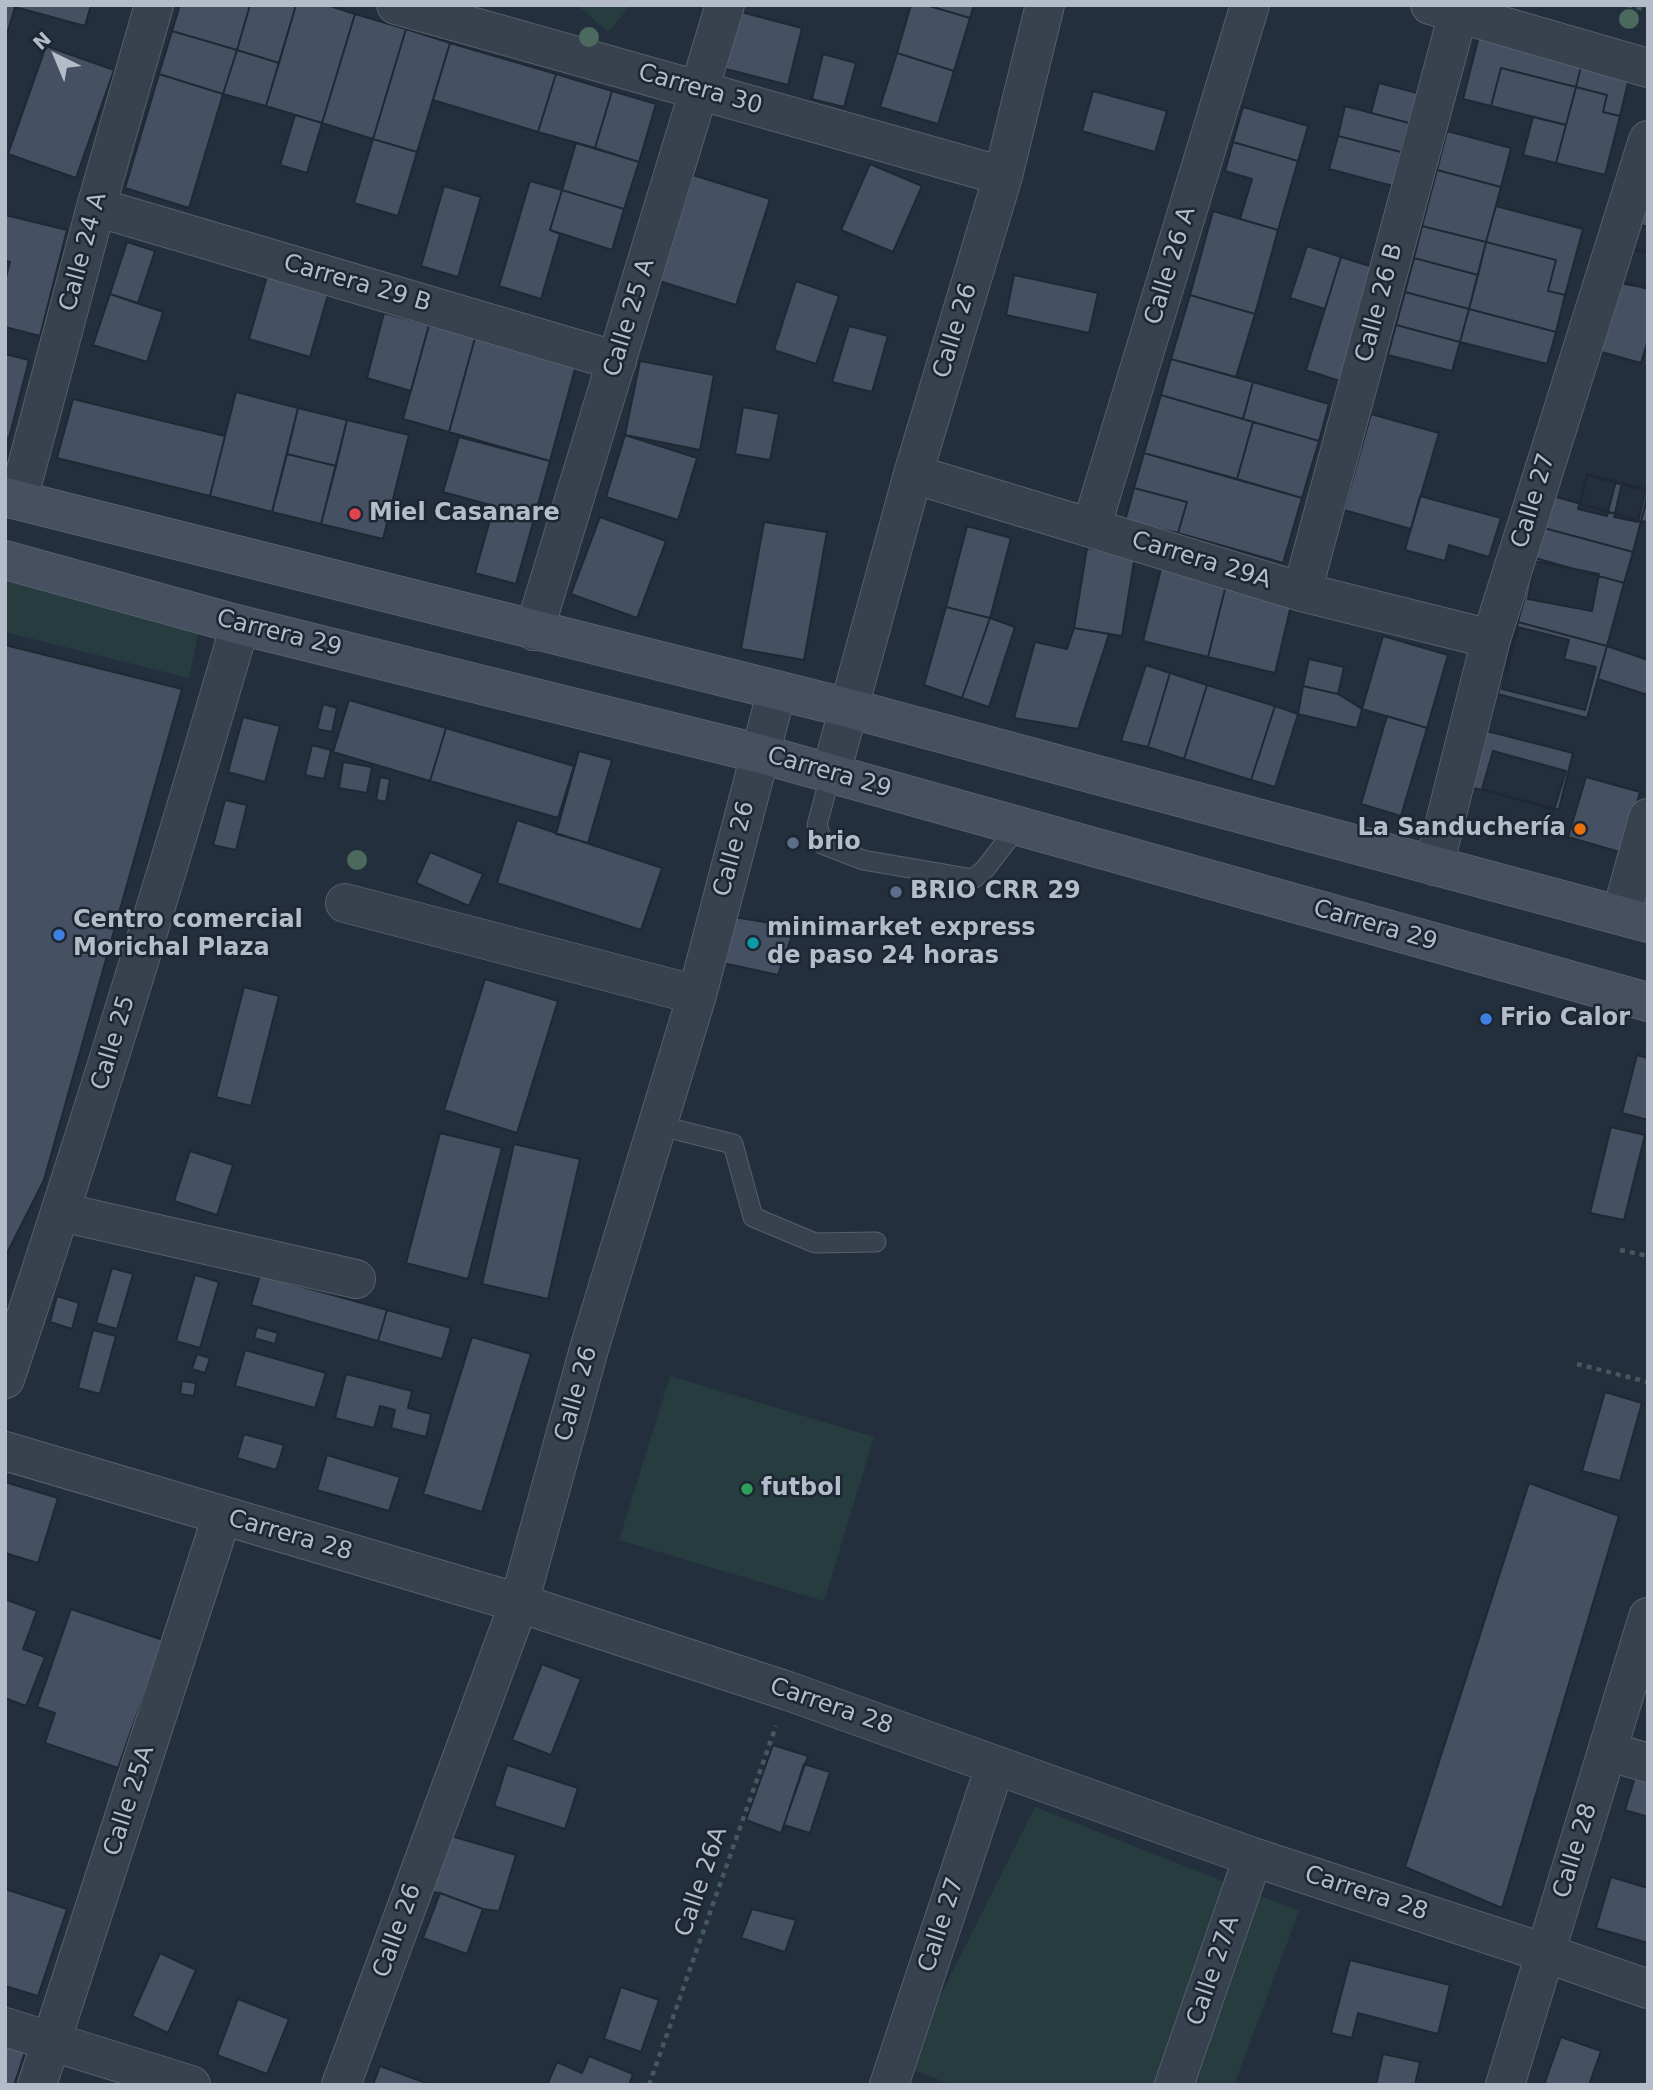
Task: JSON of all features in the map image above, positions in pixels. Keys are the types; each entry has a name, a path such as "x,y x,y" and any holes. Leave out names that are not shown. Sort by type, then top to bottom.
{"main road":[{"path":"12,498 848,708 1634,919"},
{"name":"Carrera 29","path":"5,560 240,625 761,754 1648,1002"}],"street":[{"name":"Calle 24 A","path":"12,498 154,5"},
{"name":"Calle 25 A","path":"534,631 725,5"},
{"name":"Calle 26","path":"831,773 913,474 1003,176 1045,5"},
{"name":"Calle 26 A","path":"1091,528 1250,5"},
{"name":"Carrera 30","path":"410,7 1003,176"},
{"path":"1444,9 1648,68"},
{"name":"Calle 26 B","path":"1302,592 1444,9"},
{"name":"Calle 27","path":"1434,866 1491,639 1648,140"},
{"name":"Carrera 29 B","path":"96,207 617,361"},
{"name":"Carrera 29A","path":"913,474 1302,592 1491,639"},
{"name":"Calle 25","path":"5,1379 61,1212 172,858 240,625"},
{"name":"Calle 26","path":"341,2085 519,1603 589,1349 697,995 777,690"},
{"path":"1634,919 1648,818"},
{"path":"345,903 697,995"},
{"path":"61,1212 356,1279"},
{"name":"Carrera 28","path":"5,1451 519,1603 788,1691 1253,1857 1648,1989"},
{"name":"Calle 25A","path":"37,2085 222,1516"},
{"name":"Calle 28","path":"1505,2085 1648,1617"},
{"path":"1607,1751 1648,1763"},
{"name":"Calle 27","path":"888,2085 995,1766"},
{"name":"Calle 27A","path":"1174,2085 1253,1857"},
{"path":"5,2027 191,2085"}],"lane":[{"name":"Calle 26","path":"831,773 817,825 824,845 863,860 973,879 985,869 1018,826"},
{"path":"657,1125 733,1144 753,1217 815,1243 876,1242"}],"path":[{"path":"1626,5 1645,9 1645,5"},
{"path":"1620,1251 1648,1256"},
{"path":"1577,1364 1648,1382"},
{"name":"Calle 26A","path":"649,2085 788,1691"}],"green space":[{"path":"577,5 631,5 608,32"},
{"path":"5,573 200,624 189,678 5,632"},
{"name":"futbol","path":"670,1376 874,1437 824,1601 619,1540"},
{"path":"1035,1807 1299,1911 1234,2085 953,2085 905,2067"}],"building":[{"path":"5,5 91,5 85,26 15,7 5,41"},
{"path":"180,5 250,5 237,50 172,31"},
{"path":"250,5 296,5 279,63 237,50"},
{"path":"296,5 327,5 355,14 322,123 266,106"},
{"path":"911,5 926,5 970,18 954,71 897,53"},
{"path":"926,5 974,5 970,18"},
{"path":"737,11 802,28 788,85 722,68"},
{"path":"355,14 406,29 373,139 322,123"},
{"path":"406,29 450,43 417,152 373,139"},
{"path":"172,31 237,50 223,94 159,74"},
{"path":"1479,36 1582,62 1576,87 1501,68 1491,106 1463,99"},
{"path":"450,43 556,74 538,132 433,100"},
{"path":"46,46 114,70 76,178 8,154"},
{"path":"237,50 279,63 266,106 223,94"},
{"path":"897,53 954,71 938,124 880,107"},
{"path":"823,54 856,63 844,107 812,99"},
{"path":"1582,62 1630,74 1620,116 1603,112 1607,95 1576,87"},
{"path":"1501,68 1576,87 1566,125 1491,106"},
{"path":"159,74 223,94 189,208 125,188"},
{"path":"556,74 612,91 595,148 538,132"},
{"path":"1379,83 1421,94 1409,123 1371,113"},
{"path":"1576,87 1607,95 1603,112 1620,116 1605,175 1556,163"},
{"path":"612,91 656,104 639,162 595,148"},
{"path":"1093,91 1167,111 1155,152 1082,131"},
{"path":"1345,106 1409,123 1401,152 1338,136"},
{"path":"1243,107 1308,126 1298,161 1233,142"},
{"path":"295,115 322,123 307,173 280,165"},
{"path":"1533,117 1566,125 1556,163 1523,155"},
{"path":"1447,131 1511,148 1501,187 1437,170"},
{"path":"1338,136 1401,152 1393,186 1329,169"},
{"path":"373,139 417,152 398,216 354,203"},
{"path":"1233,142 1298,161 1278,230 1240,219 1252,179 1225,171"},
{"path":"576,143 639,162 624,209 562,190"},
{"path":"870,164 922,186 893,252 841,230"},
{"path":"1437,170 1501,187 1486,242 1422,226"},
{"path":"693,175 770,199 736,305 659,281"},
{"path":"530,181 562,190 550,230 560,234 541,299 499,286"},
{"path":"1648,184 1648,227 1635,223"},
{"path":"444,186 481,197 458,277 421,266"},
{"path":"562,190 624,209 612,250 550,230"},
{"path":"1496,206 1583,229 1565,295 1548,291 1556,260 1486,242"},
{"path":"1213,211 1278,230 1255,314 1190,295"},
{"path":"5,215 67,230 40,336 5,327 5,281 10,262 5,260"},
{"path":"1422,226 1486,242 1478,275 1414,258"},
{"path":"127,242 155,251 138,303 110,294"},
{"path":"1486,242 1556,260 1548,291 1565,295 1556,332 1469,309"},
{"path":"1307,246 1341,257 1325,309 1290,298"},
{"path":"1625,246 1648,252 1648,289 1615,280"},
{"path":"1619,247 1648,253 1648,288 1613,282"},
{"path":"1341,257 1376,268 1340,381 1306,370"},
{"path":"1414,258 1478,275 1469,309 1405,292"},
{"path":"268,273 329,291 310,357 249,339"},
{"path":"1014,275 1098,293 1089,333 1006,315"},
{"path":"1615,280 1648,289 1648,340 1641,363 1594,350"},
{"path":"796,281 839,296 816,364 774,350"},
{"path":"1405,292 1469,309 1460,342 1396,325"},
{"path":"110,294 163,312 147,362 93,345"},
{"path":"1190,295 1255,314 1236,377 1171,359"},
{"path":"1469,309 1556,332 1547,364 1460,342"},
{"path":"384,313 429,325 411,391 367,378"},
{"path":"429,325 475,338 449,432 403,419"},
{"path":"1396,325 1460,342 1452,371 1388,355"},
{"path":"849,326 888,336 872,392 832,382"},
{"path":"475,338 576,365 550,461 449,432"},
{"path":"5,354 29,360 9,438 5,437"},
{"path":"1171,359 1253,382 1243,419 1161,395"},
{"path":"640,361 714,375 700,450 625,435"},
{"path":"1253,382 1329,404 1319,441 1243,419"},
{"path":"236,392 298,408 272,512 210,496"},
{"path":"1161,395 1253,422 1237,479 1144,453"},
{"path":"73,399 225,436 210,496 57,458"},
{"path":"743,407 779,414 770,460 735,454"},
{"path":"298,408 347,420 336,466 287,454"},
{"path":"1371,414 1439,433 1411,529 1344,510"},
{"path":"347,420 409,435 383,539 321,524"},
{"path":"1253,422 1319,441 1302,498 1237,479"},
{"path":"625,435 697,458 678,520 606,497"},
{"path":"459,437 550,461 516,584 475,573 494,506 443,492"},
{"path":"1144,453 1302,498 1283,563 1178,533 1187,502 1134,488"},
{"path":"287,454 336,466 321,524 272,512"},
{"path":"1587,474 1616,481 1607,516 1578,509"},
{"path":"1587,475 1648,492 1641,521 1580,504"},
{"path":"1622,483 1646,489 1638,522 1614,517"},
{"path":"1134,488 1187,502 1178,533 1125,521"},
{"path":"1420,496 1501,518 1489,557 1449,545 1445,561 1405,550"},
{"path":"1553,496 1641,521 1633,552 1544,528"},
{"path":"1648,496 1648,522 1641,521"},
{"path":"600,517 666,541 637,618 571,594"},
{"path":"764,522 827,532 804,660 741,649"},
{"path":"967,526 1011,538 990,618 946,607"},
{"path":"1544,528 1633,552 1624,583 1535,558"},
{"path":"1087,548 1135,555 1122,636 1074,628"},
{"path":"1535,558 1624,583 1607,646 1518,622"},
{"path":"1535,561 1599,574 1592,611 1528,599"},
{"path":"1161,569 1226,585 1208,657 1143,641"},
{"path":"1226,585 1292,601 1275,673 1208,657"},
{"path":"946,607 990,618 962,698 924,685"},
{"path":"990,618 1015,627 989,707 962,698"},
{"path":"1518,622 1607,646 1587,718 1498,694"},
{"path":"1518,627 1569,640 1564,659 1596,667 1585,710 1502,689"},
{"path":"1074,628 1109,634 1078,729 1014,718 1035,642 1067,649"},
{"path":"1383,636 1448,655 1427,728 1362,709"},
{"name":"Centro comercial Morichal Plaza","path":"5,645 182,689 44,1180 5,1257"},
{"path":"1607,646 1648,660 1648,695 1598,679"},
{"path":"1309,659 1344,667 1338,694 1303,686"},
{"path":"1146,665 1170,673 1148,747 1121,741"},
{"path":"1170,673 1207,685 1184,759 1148,747"},
{"path":"1207,685 1275,706 1251,780 1184,759"},
{"path":"1303,686 1338,694 1362,709 1357,728 1298,714"},
{"path":"349,700 446,728 430,781 333,752"},
{"path":"323,704 337,708 332,732 317,729"},
{"path":"1275,706 1298,714 1275,787 1251,780"},
{"path":"1387,716 1427,728 1401,816 1361,804"},
{"path":"243,717 280,726 265,782 228,772"},
{"path":"446,728 574,766 558,818 430,781"},
{"path":"1479,729 1573,753 1559,809 1465,786"},
{"path":"312,745 331,750 324,779 305,775"},
{"path":"579,751 612,760 588,843 556,834"},
{"path":"1493,751 1566,771 1554,810 1482,789"},
{"path":"343,762 372,767 367,793 339,788"},
{"path":"380,777 390,779 386,802 376,800"},
{"path":"1586,777 1640,792 1623,853 1568,837"},
{"path":"225,800 247,805 236,850 213,845"},
{"path":"517,820 662,868 641,930 497,883"},
{"path":"430,852 483,874 469,906 416,883"},
{"name":"minimarket express de paso 24 horas","path":"728,916 795,927 778,975 709,960"},
{"path":"485,979 558,1001 517,1133 444,1110"},
{"path":"244,987 279,996 251,1106 216,1097"},
{"path":"1637,1055 1648,1058 1648,1120 1622,1113"},
{"path":"1611,1127 1645,1135 1624,1220 1590,1213"},
{"path":"440,1133 502,1148 468,1279 406,1263"},
{"path":"514,1144 580,1159 548,1299 482,1284"},
{"path":"190,1151 233,1165 217,1215 174,1201"},
{"path":"112,1268 133,1274 117,1329 96,1323"},
{"path":"195,1275 219,1282 200,1348 176,1341"},
{"path":"260,1275 387,1310 378,1341 251,1305"},
{"path":"57,1296 79,1303 72,1329 50,1322"},
{"path":"387,1310 451,1328 442,1359 378,1341"},
{"path":"257,1327 278,1333 275,1344 254,1338"},
{"path":"93,1330 116,1336 100,1394 78,1388"},
{"path":"472,1337 531,1354 482,1512 423,1494"},
{"path":"245,1350 326,1373 315,1408 235,1386"},
{"path":"197,1354 210,1358 205,1373 192,1369"},
{"path":"346,1374 412,1391 408,1408 431,1414 426,1437 391,1428 395,1410 380,1406 374,1428 335,1418"},
{"path":"182,1381 196,1383 194,1396 180,1394"},
{"path":"1605,1392 1642,1403 1620,1481 1582,1471"},
{"path":"244,1434 284,1445 276,1470 237,1458"},
{"path":"327,1455 400,1477 389,1511 317,1490"},
{"path":"5,1482 58,1498 38,1563 5,1553"},
{"path":"1529,1483 1619,1516 1502,1908 1405,1867"},
{"path":"5,1599 37,1611 23,1649 45,1657 26,1706 5,1698"},
{"path":"71,1609 163,1640 118,1768 45,1743 55,1713 37,1707"},
{"path":"542,1664 581,1679 551,1755 512,1740"},
{"path":"773,1745 808,1756 781,1833 746,1820"},
{"path":"804,1764 830,1772 810,1833 784,1825"},
{"path":"507,1765 578,1788 565,1829 494,1806"},
{"path":"1635,1777 1648,1780 1648,1817 1625,1810"},
{"path":"448,1835 516,1855 499,1911 483,1909 432,1892"},
{"path":"1611,1877 1648,1888 1648,1943 1596,1928"},
{"path":"5,1889 67,1909 38,1996 5,1986"},
{"path":"440,1893 483,1909 467,1954 423,1938"},
{"path":"752,1909 796,1920 785,1952 741,1938"},
{"path":"160,1953 196,1970 168,2033 132,2016"},
{"path":"1350,1960 1450,1985 1438,2034 1358,2013 1352,2038 1331,2033"},
{"path":"621,1987 659,2000 641,2052 604,2039"},
{"path":"238,1999 289,2019 267,2074 217,2055"},
{"path":"1561,2037 1601,2051 1589,2085 1544,2085"},
{"path":"5,2042 26,2049 14,2085 5,2085"},
{"path":"1383,2054 1420,2062 1415,2085 1376,2085"},
{"path":"589,2056 633,2074 629,2085 547,2085 557,2062 582,2073"},
{"path":"380,2066 426,2083 373,2085"}],"place":[{"name":"Miel Casanare","path":"355,514"},
{"name":"La Sanduchería","path":"1580,829"},
{"name":"brio","path":"793,843"},
{"name":"BRIO CRR 29","path":"896,892"},
{"name":"Centro comercial Morichal Plaza","path":"59,935"},
{"name":"minimarket express de paso 24 horas","path":"753,943"},
{"name":"Frio Calor","path":"1486,1019"},
{"name":"futbol","path":"747,1489"}]}
